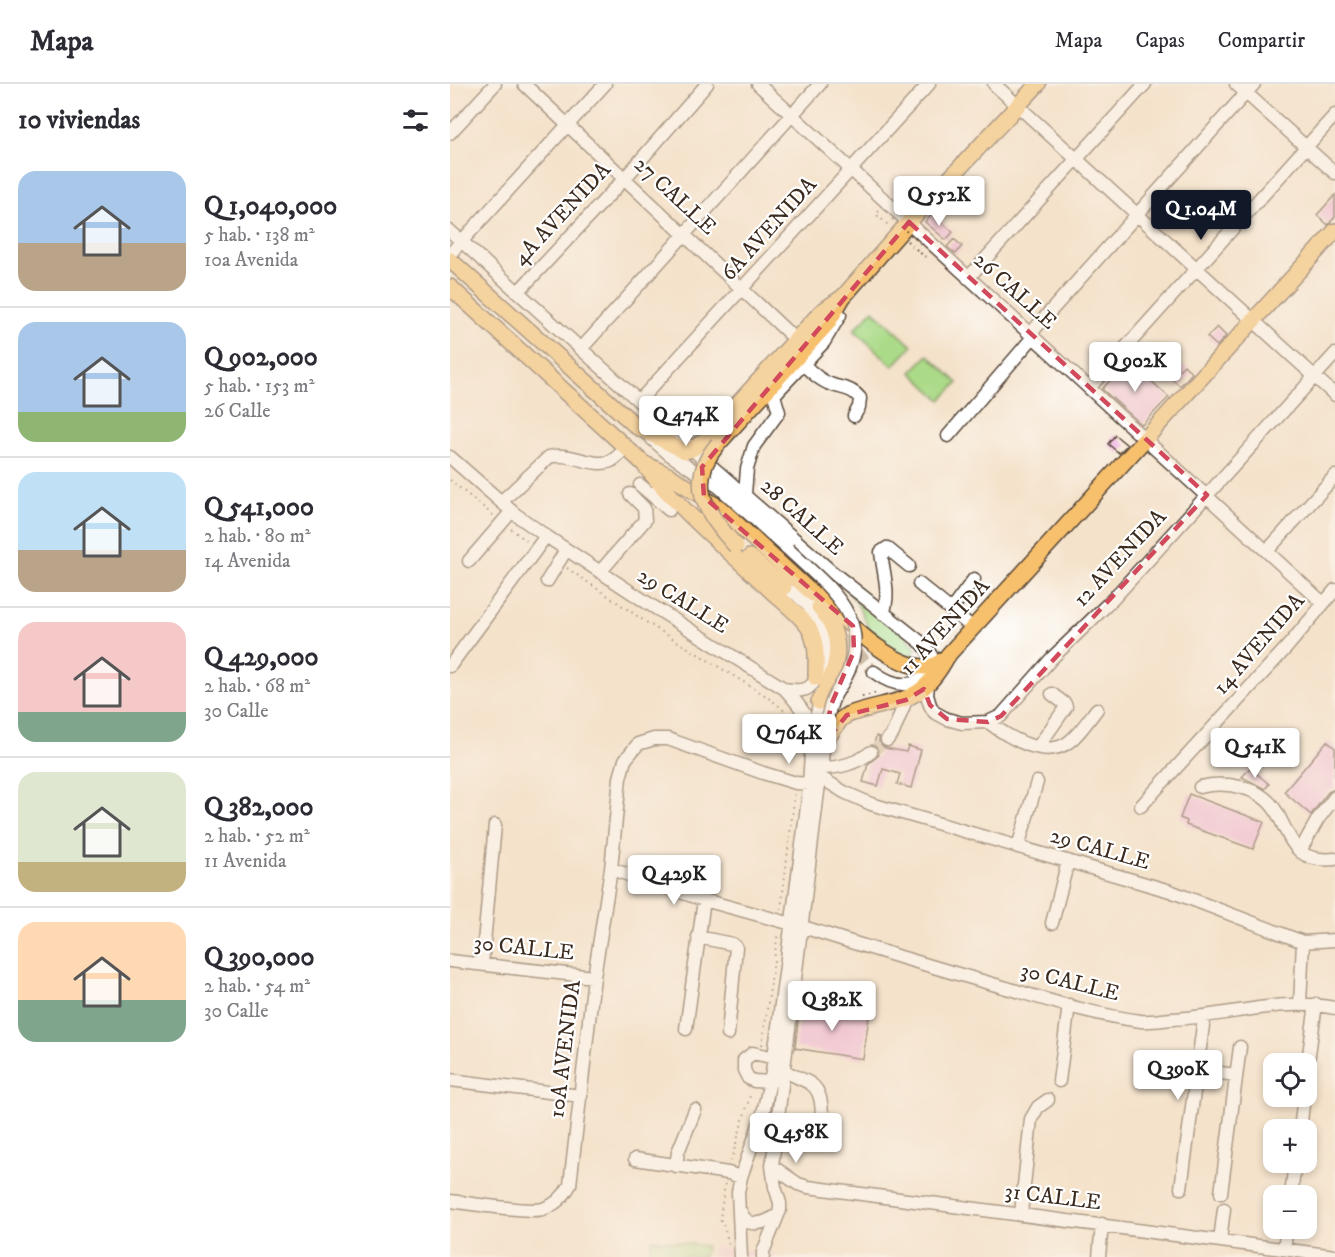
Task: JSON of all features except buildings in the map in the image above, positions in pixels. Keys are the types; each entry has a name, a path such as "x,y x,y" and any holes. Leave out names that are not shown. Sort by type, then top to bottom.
{"main road":[{"path":"784,587 736,546 710,514 704,500 702,468 708,456 828,323 841,300 900,229 1038,84"},
{"name":"11 AVENIDA","path":"818,742 840,720 856,712 906,700 928,685 938,675 948,655 1335,231"},
{"path":"450,260 637,427 685,451 704,441 821,312 841,300"},
{"path":"450,287 643,463 670,476 720,507 813,594 822,598 877,646 898,660 912,665 930,667 948,655"},
{"path":"643,463 657,491 732,554 805,624 816,647 816,678"},
{"path":"813,594 815,602 831,621 837,640 836,657 830,681 819,702"}],"street":[{"path":"450,133 495,84"},
{"name":"27 CALLE","path":"524,84 796,340"},
{"path":"450,254 605,84"},
{"name":"4A AVENIDA","path":"518,292 625,178 707,84"},
{"name":"26 CALLE","path":"758,84 852,170 900,229 968,278 1032,334 1323,603"},
{"path":"581,349 820,84"},
{"name":"6A AVENIDA","path":"639,401 930,84"},
{"path":"994,84 1335,395"},
{"path":"968,278 1145,84"},
{"path":"948,436 1032,334 1138,214 1245,87 1335,173"},
{"path":"1090,387 1335,115"},
{"name":"28 CALLE","path":"450,231 856,593 928,650 931,655 930,667"},
{"path":"745,494 747,469 754,446 779,412 774,395 824,342 840,318 841,300"},
{"name":"12 AVENIDA","path":"988,722 1001,716 1052,658 1113,599 1335,354"},
{"path":"803,364 830,385 846,387 855,392 860,398 854,416"},
{"path":"637,427 669,454 719,488 788,549 842,602 853,626 854,651 850,667 835,696 818,742"},
{"path":"501,502 549,457 559,454 599,464 614,459 626,448"},
{"name":"29 CALLE","path":"450,457 512,511 566,550 785,689 808,718 818,742"},
{"path":"1267,551 1335,476"},
{"path":"640,484 657,491 669,510"},
{"path":"600,572 645,520 644,508 630,494"},
{"path":"470,561 512,511"},
{"path":"450,666 546,536"},
{"path":"883,614 886,606 886,577 881,552 887,548 909,566"},
{"path":"548,581 566,550"},
{"path":"951,610 974,579"},
{"path":"919,584 973,628"},
{"path":"784,587 816,623 822,634 823,654 816,678 808,687 802,690 785,689"},
{"name":"11 AVENIDA","path":"741,1257 738,1192 771,1082 791,924 818,742 819,702 829,659 829,634 823,621 797,595 784,587"},
{"name":"14 AVENIDA","path":"1141,806 1287,647 1335,590"},
{"path":"874,672 891,683 909,685 917,681 930,667"},
{"path":"928,685 927,695 930,705 940,715 963,723 988,722 1009,737 1038,747 1056,747 1069,742 1097,709"},
{"path":"1038,747 1066,707 1052,694"},
{"path":"887,740 893,733 906,700"},
{"name":"29 CALLE","path":"638,744 654,739 668,739 812,778 871,804 1170,891 1303,942 1335,940"},
{"name":"11 AVENIDA","path":"812,778 818,742"},
{"name":"10A AVENIDA","path":"450,1201 538,1210 557,1202 565,1195 570,1185 594,977 611,869 620,778 625,760 638,744"},
{"path":"812,778 862,759 871,753"},
{"path":"1018,847 1036,782"},
{"path":"1200,787 1228,784 1262,797 1275,809 1290,842 1300,851 1317,859 1335,859"},
{"path":"1300,851 1317,819 1335,797"},
{"path":"482,964 495,825"},
{"path":"1052,923 1068,861"},
{"name":"30 CALLE","path":"611,869 704,900 1091,1012 1142,1021 1204,1018 1249,1009 1300,1005 1316,1004 1335,1008"},
{"path":"686,1029 704,900"},
{"name":"11 AVENIDA","path":"763,1257 780,1203 772,1166 784,1070 791,924"},
{"path":"698,937 732,944 736,947 728,1034"},
{"path":"1300,1005 1303,942"},
{"name":"30 CALLE","path":"450,961 594,977"},
{"path":"1309,1053 1316,1004"},
{"path":"1059,1081 1068,1005"},
{"path":"1181,1188 1204,1018"},
{"path":"1221,1193 1240,1047"},
{"path":"771,1082 747,1078 744,1060 753,1053 775,1058"},
{"path":"784,1070 810,1083 818,1091 823,1126"},
{"path":"1197,1070 1236,1075"},
{"path":"450,1080 581,1096"},
{"path":"1021,1214 1031,1119 1038,1107 1048,1100"},
{"path":"676,1166 678,1152 695,1110"},
{"path":"635,1159 741,1177"},
{"name":"31 CALLE","path":"772,1166 798,1184 808,1187 1335,1256"},
{"path":"739,1208 743,1219 748,1223 760,1223 778,1215"},
{"path":"1220,1240 1224,1209"},
{"path":"1099,1257 1102,1224"},
{"path":"1284,1249 1285,1239"}],"path":[{"path":"881,209 876,214 900,229 925,257"},
{"path":"886,214 920,243"},
{"path":"450,480 537,548"},
{"path":"558,562 649,624 763,694 799,726"},
{"path":"856,712 855,705 858,699 866,694 882,691 877,685"},
{"path":"761,1056 791,924 812,778"},
{"path":"729,1244 720,1219 728,1173 754,1080"}],"highlighted area":[{"path":"909,222 1207,495 1001,716 988,722 947,719 930,705 924,689 906,700 847,715 824,743 831,705 854,651 853,626 704,497 702,467"}],"shaded area":[{"path":"713,1246 778,1254 778,1257 712,1257"}],"green space":[{"path":"873,310 912,346 893,366 854,330"},
{"path":"928,355 958,383 941,400 911,372"},
{"path":"846,590 903,634 916,648 913,654 906,657 869,629 856,601"},
{"path":"652,1239 706,1246 704,1257 649,1257"}],"tunnel":[{"path":"834,624 874,672"},
{"path":"871,752 887,740"}]}
